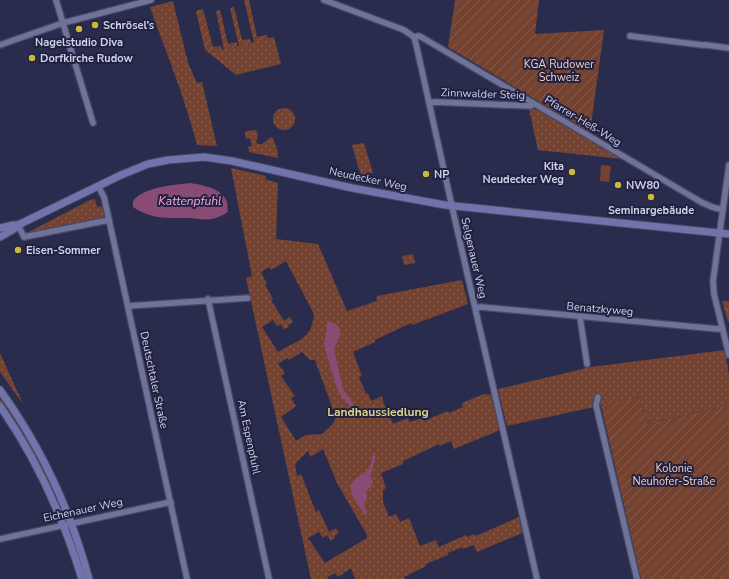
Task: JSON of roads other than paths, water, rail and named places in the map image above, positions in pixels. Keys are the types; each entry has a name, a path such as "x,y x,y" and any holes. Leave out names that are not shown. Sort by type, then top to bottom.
{"street":[{"path":"56,0 93,123"},
{"path":"0,45 63,23 151,0"},
{"path":"324,0 404,30 414,37"},
{"name":"Pfarrer-Heß-Weg","path":"414,37 419,36 423,38 700,202 723,210"},
{"path":"630,36 729,48"},
{"name":"Selgenauer Weg","path":"414,37 537,579"},
{"name":"Zinnwalder Steig","path":"430,103 531,106 533,103"},
{"name":"Neudecker Weg","path":"0,237 18,226 98,186 148,164 168,160 204,157 238,162 352,188 452,206 729,234"},
{"path":"729,165 713,281 714,294 729,355"},
{"name":"Deutschtaler Straße","path":"98,186 104,197 187,579"},
{"path":"18,226 24,237 109,220"},
{"name":"Neudecker Weg","path":"0,228 13,225 18,226"},
{"path":"128,306 208,299 248,298"},
{"name":"Am Espenpfuhl","path":"208,299 269,579"},
{"name":"Benatzkyweg","path":"476,308 481,307 580,317 718,329 722,328"},
{"path":"580,317 587,364"},
{"path":"0,390 23,425 49,472 67,524 89,579"},
{"path":"598,397 596,405 637,579"},
{"path":"0,406 16,430 67,524 82,579"},
{"path":"16,430 23,425"},
{"name":"Eichenauer Weg","path":"0,539 170,502"}],"water":[{"name":"Kattenpfuhl","path":"190,183 211,188 221,193 227,202 228,212 215,218 204,220 156,217 139,211 133,207 133,201 138,196 151,190"},
{"path":"329,321 336,324 340,329 340,335 334,349 343,389 354,405 351,407 337,389 324,345 327,322"},
{"path":"375,454 375,461 370,476 373,482 370,488 366,491 367,499 364,502 366,515 353,496 351,485 356,478 369,468 372,463 372,456"}],"place":[{"name":"Schrösel’s","path":"95,25"},
{"name":"Nagelstudio Diva","path":"79,29"},
{"name":"Dorfkirche Rudow","path":"32,58"},
{"name":"Kita Neudecker Weg","path":"572,172"},
{"name":"NP","path":"426,174"},
{"name":"NW80","path":"618,185"},
{"name":"Seminargebäude","path":"651,197"},
{"name":"Eisen-Sommer","path":"18,250"}],"district":[{"name":"Landhaussiedlung","path":"378,412"}],"park label":[{"name":"KGA Rudower Schweiz","path":"559,70"},
{"name":"Kolonie Neuhofer-Straße","path":"674,474"}]}
